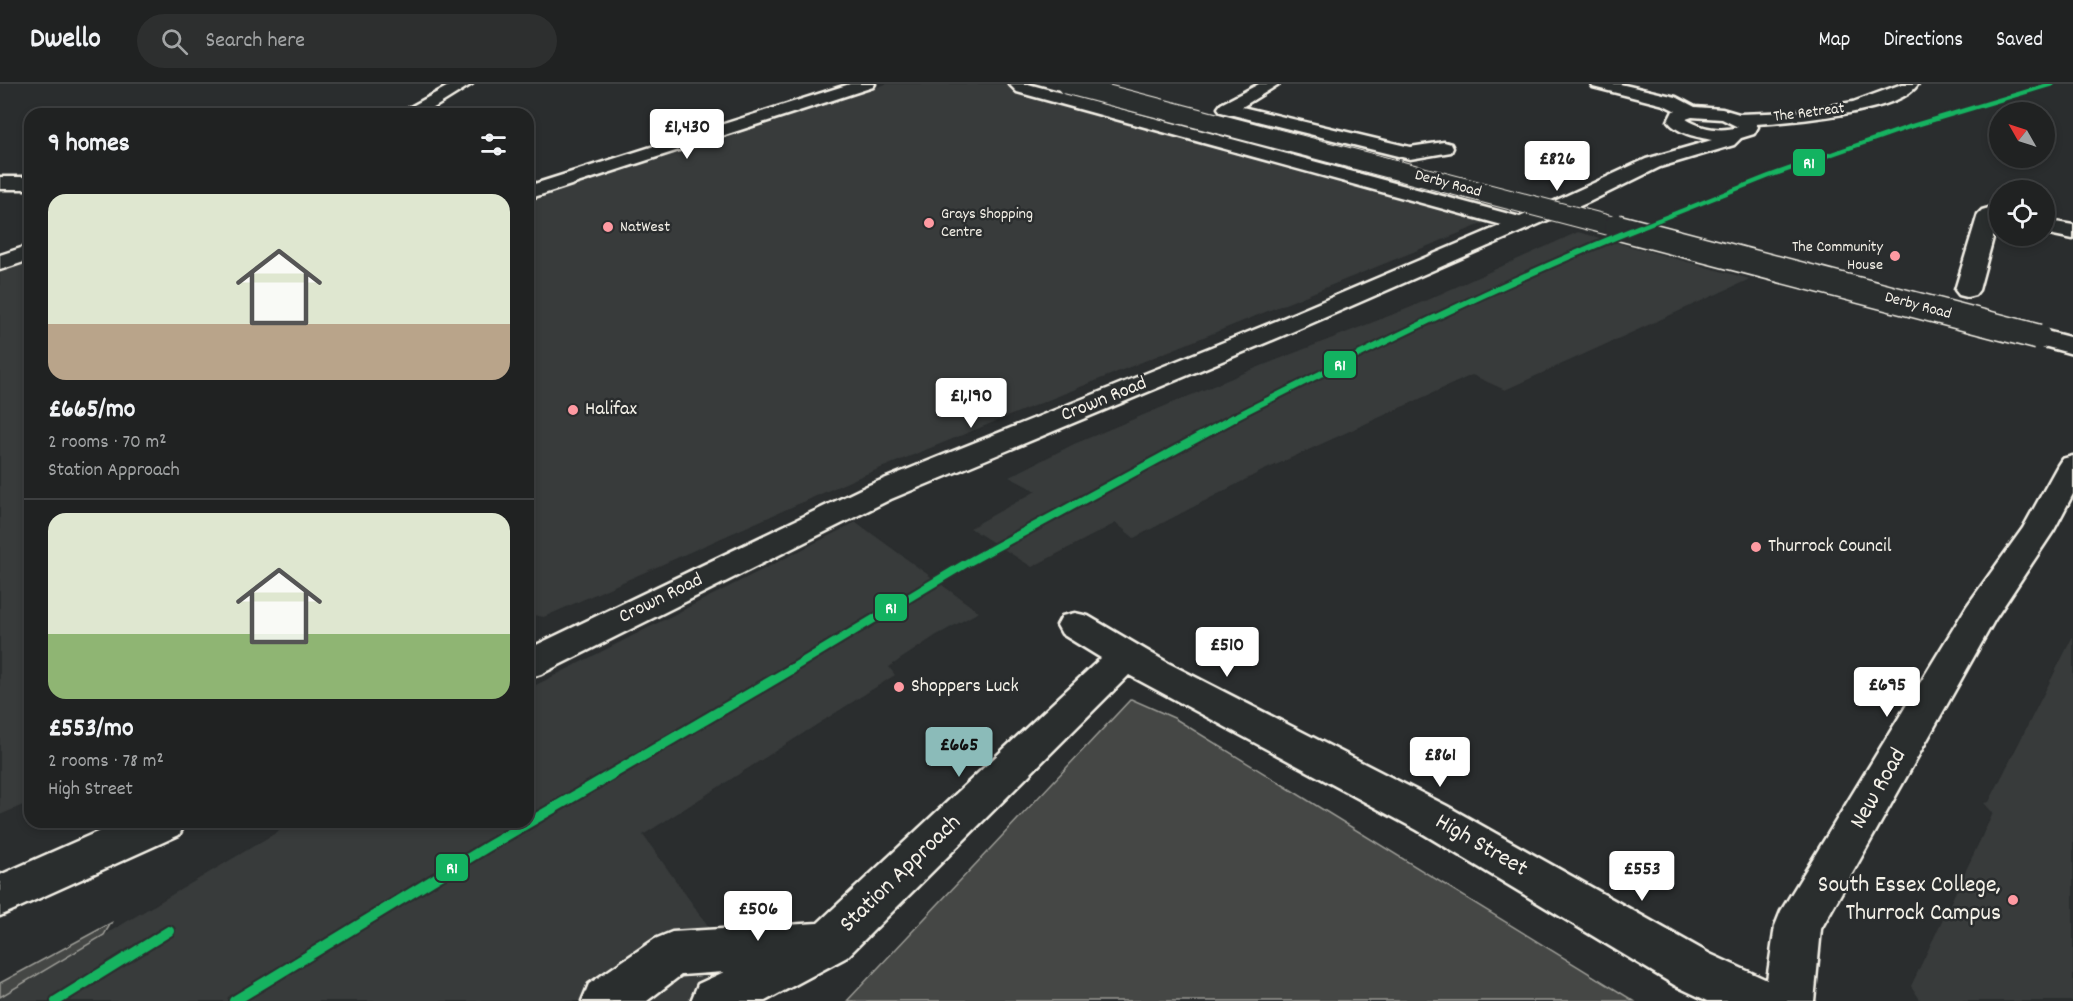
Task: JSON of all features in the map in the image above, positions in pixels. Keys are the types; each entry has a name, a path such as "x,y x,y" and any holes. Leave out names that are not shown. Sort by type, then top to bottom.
{"street":[{"path":"422,108 464,84"},
{"path":"534,191 867,84"},
{"path":"1017,84 1023,88 1523,224"},
{"name":"Derby Road","path":"1066,84 2073,346"},
{"path":"1271,84 1227,108 1410,153 1444,148"},
{"name":"The Retreat","path":"1599,84 1662,99 1712,133 1856,106 1907,89 1910,84"},
{"path":"811,86 837,93"},
{"name":"Crown Road","path":"1653,163 1668,148 1688,137 1691,120"},
{"name":"Crown Road","path":"534,662 880,492 1285,326 1443,256 1523,224 1653,163 1727,141 1737,127"},
{"path":"2,183 24,183"},
{"path":"1967,290 1989,214"},
{"path":"2055,228 2073,232"},
{"path":"0,263 24,254"},
{"name":"New Road","path":"1789,1001 1798,926 1980,615 2038,531 2073,465"},
{"name":"High Street","path":"1075,625 1126,656 1412,807 1693,970 1760,1001"},
{"name":"Station Approach","path":"716,1001 830,942 1126,656"},
{"path":"0,896 151,828"},
{"name":"Station Approach","path":"607,1001 672,954 830,942"}],"shaded area":[{"path":"886,84 1006,84 1450,209 1487,222 859,477 544,617 534,615 534,199"},
{"path":"1578,232 1750,279 1505,390 1472,375 1260,472 1134,538 1116,523 1032,567 970,528 1036,491 1009,477 1074,444 1256,368 1409,308"},
{"path":"24,261 24,805 0,815 0,270"},
{"path":"856,522 979,612 935,636 889,667 895,675 643,835 762,1001 0,1001 0,997 284,828 534,828 534,686"},
{"name":"South Essex College, Thurrock Campus","path":"2073,636 2073,1001 1921,1001 1911,986 1993,813 1984,803 1989,802"},
{"path":"1131,699 1174,718 1634,1001 847,1001"},
{"path":"111,923 104,935 0,997 0,983"}],"transit line":[{"name":"R1","path":"534,819 763,686 940,579 1095,492 1360,354 1494,291 1631,231 1769,176 1909,127 2052,84"},
{"name":"R1","path":"234,1001 519,828"},
{"name":"R1","path":"56,1001 169,931"}],"place":[{"name":"Grays Shopping Centre","path":"929,223"},
{"name":"NatWest","path":"608,227"},
{"name":"The Community House","path":"1895,256"},
{"name":"Halifax","path":"573,410"},
{"name":"Thurrock Council","path":"1756,547"},
{"name":"Shoppers Luck","path":"899,687"},
{"name":"South Essex College, Thurrock Campus","path":"2013,900"}]}
